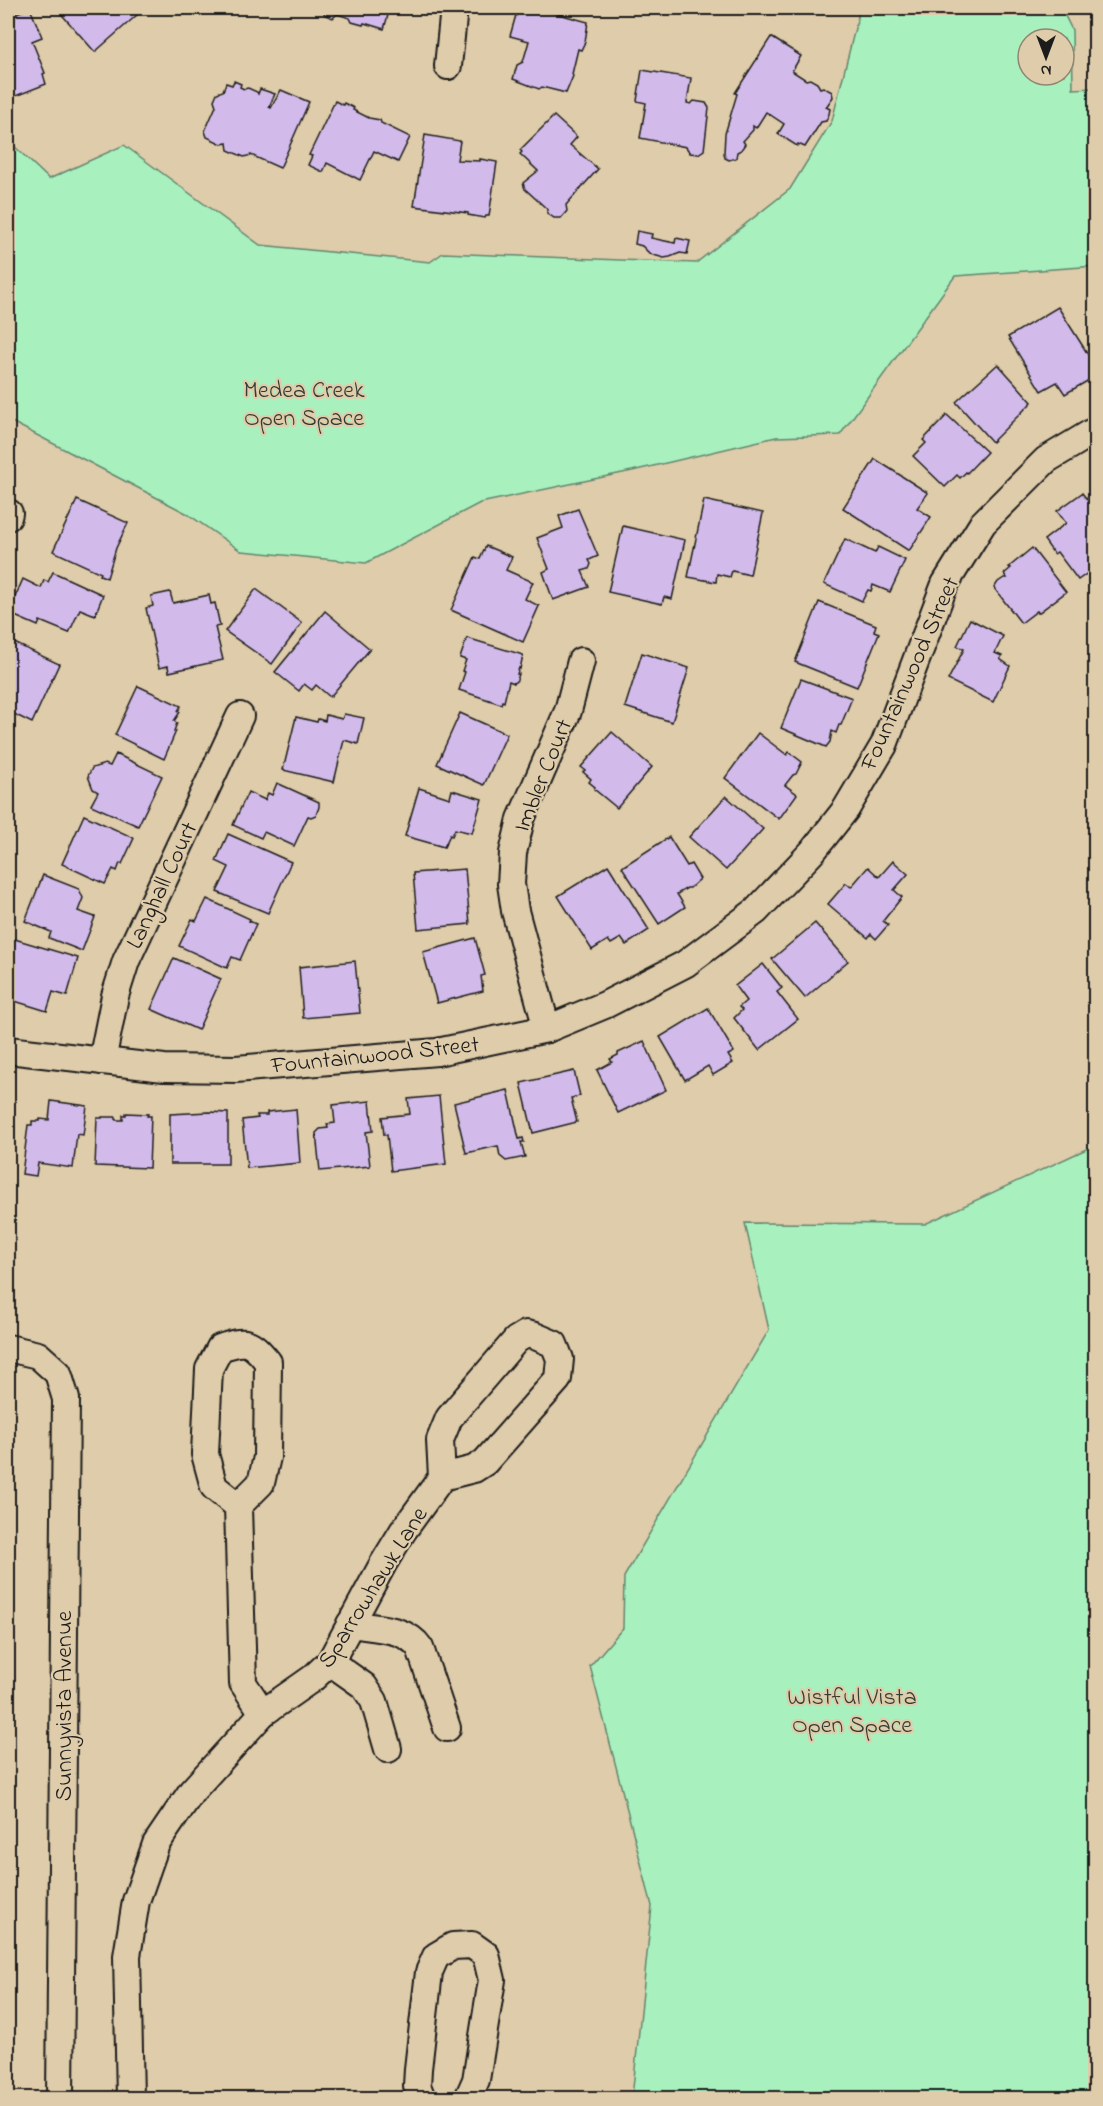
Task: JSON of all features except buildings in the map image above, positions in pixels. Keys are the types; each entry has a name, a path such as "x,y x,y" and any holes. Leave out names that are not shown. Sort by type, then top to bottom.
{"street":[{"path":"448,66 454,8"},
{"name":"Fountainwood Street","path":"8,1050 176,1068 236,1069 437,1052 547,1029 605,1005 685,964 756,911 812,852 846,809 884,745 945,584 982,523 1046,460 1095,430"},
{"name":"Imbler Court","path":"547,1029 515,911 512,884 513,853 521,819 568,711 581,661"},
{"name":"Langhall Court","path":"102,1061 115,996 126,961 240,716"},
{"path":"526,1334 554,1344 560,1359 558,1379 485,1462 474,1469 442,1477 440,1440 448,1418 516,1340 526,1334"},
{"path":"238,1506 214,1487 205,1455 209,1369 220,1348 239,1341 255,1346 268,1362 267,1457 261,1483 238,1506 243,1683 263,1713"},
{"name":"Sunnyvista Avenue","path":"8,1348 38,1355 58,1373 66,1399 60,2098"},
{"name":"Sparrowhawk Lane","path":"130,2098 127,1956 140,1892 156,1844 192,1791 263,1713 313,1678 330,1662 403,1531 442,1477"},
{"path":"350,1624 402,1633 414,1640 420,1648 447,1728"},
{"path":"330,1662 364,1686 374,1701 388,1749"},
{"path":"422,2098 417,2086 418,2068 429,1972 436,1956 453,1946 472,1945 486,1955 492,1980 476,2080 468,2098"}],"green space":[{"name":"Medea Creek Open Space","path":"860,8 1061,8 1070,27 1016,27 1016,87 1095,88 1096,266 955,276 840,435 776,437 632,471 480,503 366,563 241,551 186,513 8,420 8,142 49,179 124,145 260,245 430,262 443,253 696,263 790,189 832,121"},
{"name":"Wistful Vista Open Space","path":"1095,1145 1095,2098 632,2098 652,1906 590,1666 623,1628 624,1577 769,1330 745,1223 925,1224"}]}
